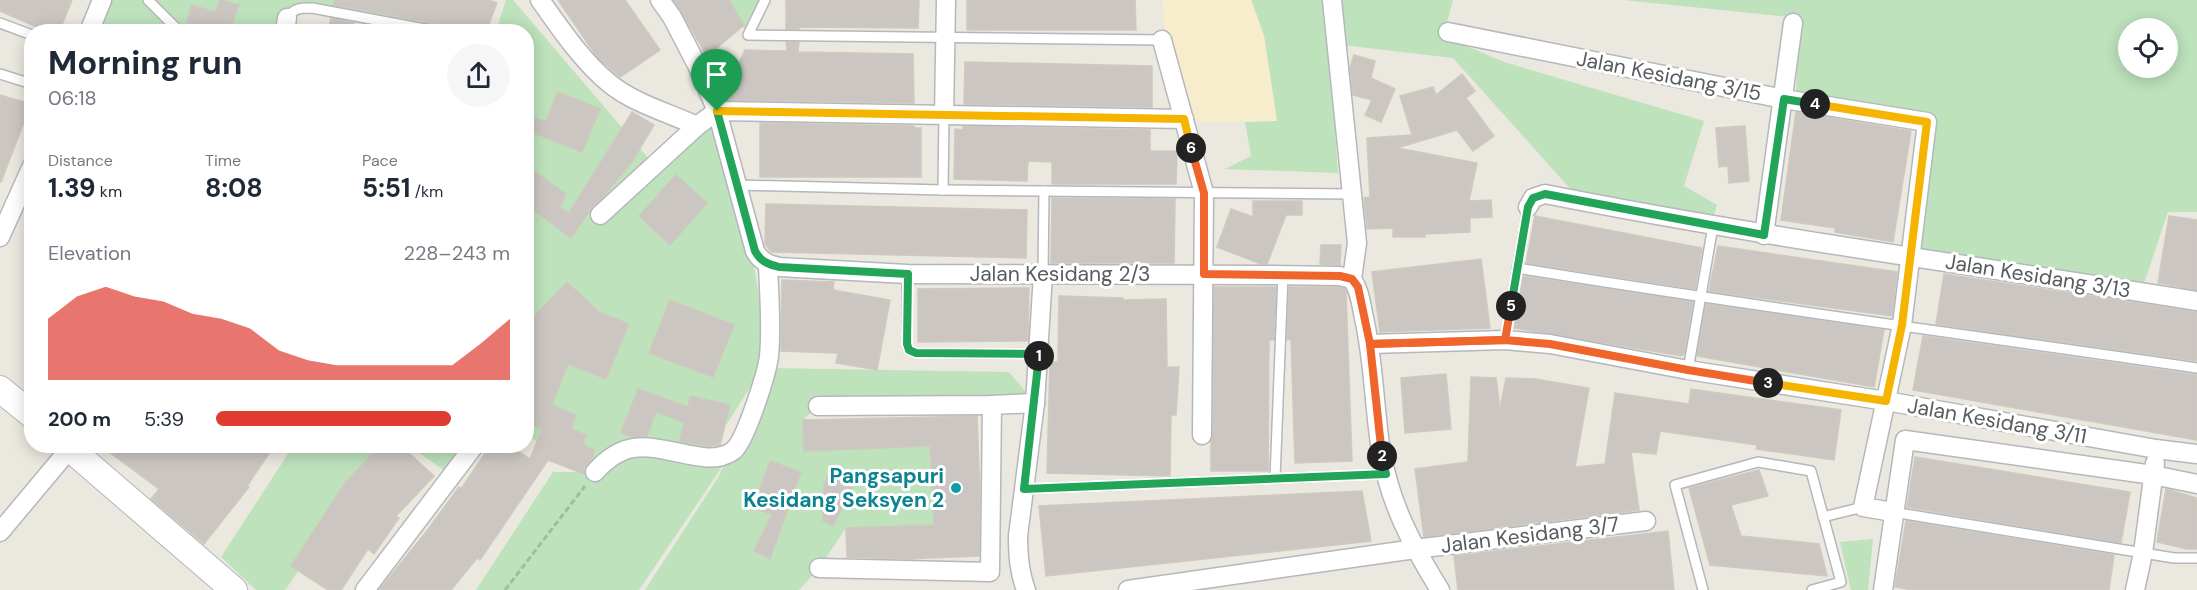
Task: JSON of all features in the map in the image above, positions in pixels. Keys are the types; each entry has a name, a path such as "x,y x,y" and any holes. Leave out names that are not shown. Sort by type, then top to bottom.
{"street":[{"path":"92,24 102,0"},
{"path":"540,0 577,49 608,83 623,93 698,126"},
{"path":"595,472 608,457 626,449 644,447 705,458 722,456 734,450 743,435 769,358 768,264 760,260 755,251 717,111 698,67 672,17 660,0"},
{"path":"944,116 946,0"},
{"path":"1332,0 1357,243 1352,279 1358,287 1370,344 1381,449 1401,523 1440,590"},
{"path":"1764,235 1793,23"},
{"name":"Jalan Kesidang 3/15","path":"1448,32 1784,99 1927,122 1911,255"},
{"path":"1162,40 1204,193 1202,435"},
{"path":"600,215 717,111 1184,119"},
{"path":"0,237 24,184"},
{"name":"Jalan Kesidang 3/13","path":"1528,207 1533,198 1545,194 1764,235 1911,255 2197,301"},
{"path":"1893,512 1863,507 1902,325 1911,255"},
{"name":"Jalan Kesidang 2/3","path":"768,264 779,267 908,274 1204,274 1340,276 1352,279"},
{"path":"1026,590 1020,574 1018,536 1040,354 1043,274"},
{"name":"Jalan Kesidang 3/11","path":"1370,344 1505,340 1550,344 1688,370 2197,454"},
{"path":"0,389 24,408"},
{"path":"818,406 1035,403"},
{"path":"819,568 990,572 992,405"},
{"path":"1883,590 1905,440 2153,475 2197,484"},
{"path":"2136,590 2144,553 2156,449"},
{"path":"0,532 64,453"},
{"path":"78,453 234,590"},
{"path":"365,590 469,453"},
{"name":"Jalan Kesidang 3/7","path":"1128,590 1415,549 1646,521"}],"lane":[{"path":"148,0 172,24"},
{"path":"765,0 748,35 1162,40"},
{"path":"286,24 292,11 301,8 398,24"},
{"path":"0,23 24,32"},
{"path":"0,74 24,82"},
{"path":"943,190 944,116"},
{"path":"737,185 943,190 1353,194"},
{"path":"1043,274 1044,191"},
{"path":"1505,340 1528,207"},
{"path":"1688,370 1713,226"},
{"path":"1517,268 1700,298 2197,368"},
{"path":"908,274 907,344 909,350 916,353 1040,354"},
{"path":"1275,478 1282,275"},
{"path":"1703,590 1675,485 1758,462 1811,471 1841,582 1812,590"},
{"path":"1024,489 1386,474"},
{"path":"1823,517 1863,507"},
{"path":"1893,512 2174,558 2197,558"}],"path":[{"path":"505,590 595,472"}],"green space":[{"path":"102,0 398,0 416,20 415,24 397,24 301,8 295,24 92,24"},
{"path":"506,0 513,0 534,24 498,24"},
{"path":"728,0 765,0 748,35"},
{"path":"1251,0 1326,0 1338,173 1225,169 1251,156 1245,122 1277,121 1264,36"},
{"path":"1342,0 1453,0 1443,36 1504,62 1704,121 1684,186 1717,205 1711,224 1574,193 1453,58 1342,45"},
{"path":"1624,0 2197,0 2197,212 2168,212 2143,286 1921,251 1932,120 1796,92 1800,18"},
{"path":"534,25 654,165 717,111 747,223 769,358 706,456 726,460 766,368 1009,372 1035,403 818,406 803,420 804,451 930,446 934,525 846,528 819,568 799,590 645,590 719,476 724,464 639,590 476,590 553,472 593,472 534,440"},
{"path":"288,453 383,453 285,590 256,590 221,557"},
{"path":"419,453 462,453 445,471"},
{"path":"1873,539 1868,590 1851,590 1840,542"}],"sand":[{"path":"1163,0 1251,0 1264,36 1277,121 1197,122 1164,26"}],"building":[{"path":"0,0 72,0 62,24 30,24 0,11"},
{"path":"220,0 239,5 232,24 186,24 192,5 215,12"},
{"path":"335,0 489,0 497,3 489,24 435,24 333,5"},
{"path":"558,0 625,0 660,50 620,77 597,57"},
{"path":"674,0 729,0 744,25 707,56"},
{"path":"786,0 919,0 918,28 799,27 799,29 786,29"},
{"path":"967,0 1135,0 1136,30 967,30"},
{"path":"331,18 354,23 354,24 330,24"},
{"path":"786,42 799,42 798,52 913,54 914,103 724,100 723,96 745,50 787,51"},
{"path":"1354,55 1375,61 1371,78 1395,89 1381,122 1365,115 1372,100 1353,95 1350,68"},
{"path":"965,62 1152,66 1152,107 964,104"},
{"path":"1462,74 1475,91 1466,98 1494,136 1473,151 1457,130 1397,148 1477,163 1469,201 1491,200 1492,217 1470,218 1470,232 1425,234 1425,237 1393,237 1393,228 1367,229 1364,198 1370,197 1367,138 1412,135 1400,96 1433,87 1436,95"},
{"path":"558,92 600,109 582,152 534,133 534,119 546,121"},
{"path":"0,95 24,102 24,122 0,182"},
{"path":"632,112 654,125 633,160 604,196 592,207 571,238 534,212 534,171 566,194 560,208 569,213"},
{"path":"1796,112 1911,131 1893,242 1835,232 1835,228 1781,220"},
{"path":"760,123 921,128 921,177 760,177"},
{"path":"963,126 1150,130 1150,151 1177,151 1176,184 1052,184 1052,162 1028,161 1027,181 954,179 955,129 963,130"},
{"path":"1745,126 1749,181 1729,183 1728,166 1719,167 1716,128"},
{"path":"676,175 707,203 670,245 639,216"},
{"path":"1052,198 1175,199 1174,263 1051,263"},
{"path":"1253,201 1302,201 1302,215 1286,215 1267,264 1261,264 1217,247 1231,209 1253,217"},
{"path":"766,204 1027,210 1026,258 771,252 765,244"},
{"path":"1535,216 1702,248 1695,289 1526,263"},
{"path":"2169,216 2197,220 2197,290 2158,283"},
{"path":"1321,245 1341,245 1340,265 1320,264"},
{"path":"1718,246 1897,272 1892,316 1709,291"},
{"path":"1481,259 1490,328 1380,332 1372,272"},
{"path":"1944,274 2197,312 2197,361 1936,324"},
{"path":"1523,276 1693,302 1684,354 1682,356 1514,328"},
{"path":"782,280 834,282 833,290 890,300 877,370 836,363 838,353 781,351"},
{"path":"567,282 599,312 629,324 606,379 568,364 552,405 576,415 571,429 586,435 583,445 595,450 591,460 584,468 584,474 548,460 480,560 477,558 451,590 379,590 459,487 461,489 485,453 520,453 530,459 534,453 542,429 534,425 534,317"},
{"path":"1214,287 1276,287 1274,340 1269,340 1268,471 1211,471"},
{"path":"1289,287 1345,289 1352,461 1295,463 1291,339 1287,340"},
{"path":"1029,288 1028,341 918,342 918,289"},
{"path":"1059,296 1123,298 1123,300 1166,299 1167,367 1179,367 1176,415 1171,415 1170,476 1047,473 1050,362 1058,362"},
{"path":"670,300 734,325 713,377 649,353"},
{"path":"1706,304 1884,330 1874,387 1697,356"},
{"path":"1923,336 2197,375 2197,440 1913,390"},
{"path":"1446,374 1451,429 1405,433 1401,378"},
{"path":"1471,377 1496,378 1500,409 1506,378 1535,379 1589,388 1575,467 1605,464 1615,393 1689,404 1691,389 1841,410 1834,460 1756,449 1757,445 1660,431 1656,454 1631,452 1639,510 1424,537 1415,469 1468,462"},
{"path":"638,389 688,407 690,396 730,405 720,445 707,446 680,441 684,422 656,412 647,436 632,437 621,433"},
{"name":"Pangsapuri Kesidang Seksyen 2","path":"977,416 980,498 979,556 905,559 847,557 846,528 934,525 930,446 804,451 803,420"},
{"path":"110,453 269,453 247,486 249,487 204,544 151,499 159,489"},
{"path":"373,453 409,453 434,476 396,516 399,518 374,554 368,549 341,590 328,590 291,566 345,483"},
{"path":"1915,457 2130,492 2121,543 1907,507"},
{"path":"770,461 801,472 770,559 754,551 772,514 753,508"},
{"path":"1759,470 1768,496 1731,505 1741,536 1819,544 1827,576 1710,565 1689,488"},
{"path":"828,476 852,488 833,526 823,521 824,485"},
{"path":"2166,489 2197,498 2197,549 2157,542"},
{"path":"1362,491 1371,541 1046,576 1039,506"},
{"path":"1906,521 2114,555 2109,590 1913,590 1895,587"},
{"path":"1668,531 1674,590 1458,590 1454,556"}],"place":[{"name":"Pangsapuri Kesidang Seksyen 2","path":"956,488"}],"route":[{"path":"717,111 755,251 760,260 779,267 908,274 907,344 909,350 916,353 1040,354 1024,489 1386,474 1381,449 1370,344 1505,340 1550,344 1688,370 1886,401 1902,325 1927,122 1784,99 1764,235 1545,194 1533,198 1528,207 1505,340 1438,342 1370,344 1358,287 1352,279 1340,276 1204,274 1204,193 1184,119 717,111"}]}
